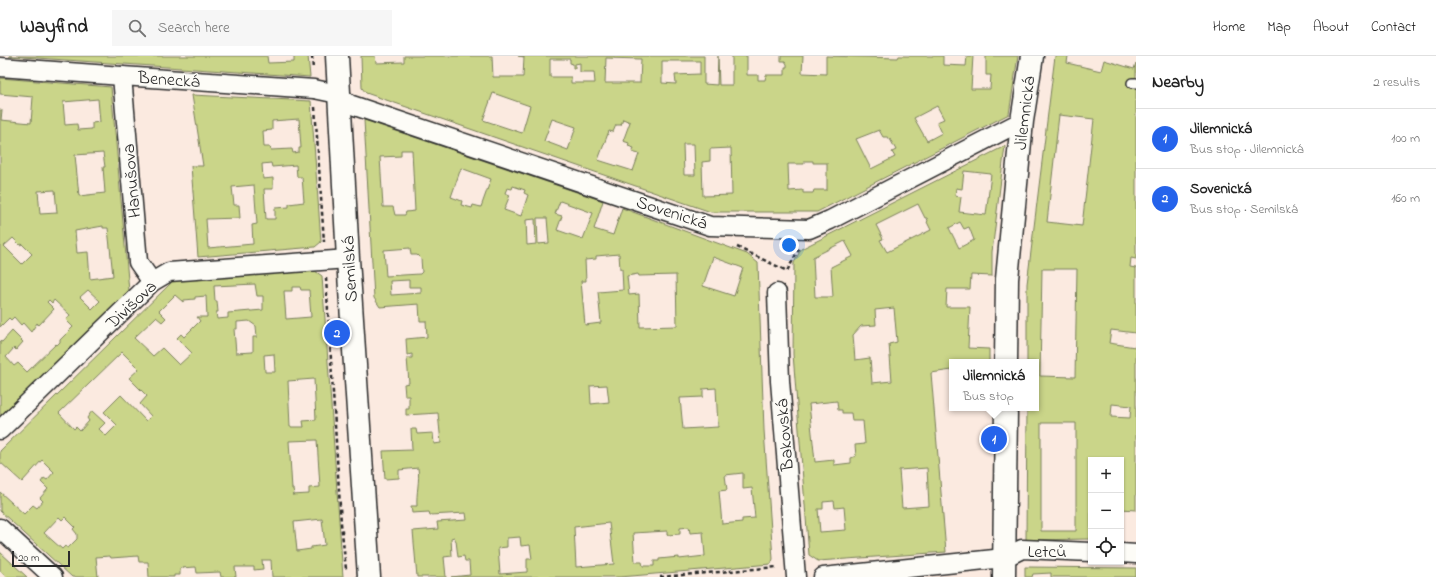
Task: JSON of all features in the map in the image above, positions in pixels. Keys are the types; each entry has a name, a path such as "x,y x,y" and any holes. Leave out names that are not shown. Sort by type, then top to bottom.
{"street":[{"name":"Semilská","path":"337,56 338,94 368,577"},
{"name":"Jilemnická","path":"1006,359 1007,279 1022,121 1032,56"},
{"name":"Benecká","path":"0,66 314,89 338,94"},
{"name":"Hanušova","path":"122,76 138,262 152,282"},
{"name":"Sovenická","path":"338,94 349,104 710,226 809,229 830,220 1022,121"},
{"name":"Divišova","path":"0,430 152,282 169,272 348,259"},
{"name":"Bakovská","path":"777,293 780,381 796,577"},
{"path":"823,577 1004,568 1006,411"},
{"path":"0,528 53,577"},
{"name":"Letců","path":"1004,568 1022,549 1088,552"},
{"path":"1124,553 1136,554"}],"path":[{"path":"312,56 313,74"},
{"path":"315,103 324,245"},
{"path":"710,226 724,240 787,271 809,229"},
{"path":"326,277 340,523 346,569"},
{"path":"660,577 779,567"}],"green space":[{"path":"9,56 267,56 268,63 294,62 294,56 308,56 310,77"},
{"path":"361,56 375,56 376,63 404,62 404,56 492,56 493,77 523,77 524,57 518,56 704,56 704,84 717,85 718,56 719,85 732,85 732,56 747,56 747,75 758,75 758,80 765,80 766,75 785,75 785,67 787,67 787,64 785,61 781,61 781,56 803,56 802,73 826,74 826,56 898,58 899,56 943,56 943,65 966,66 967,56 973,56 971,89 990,89 991,75 986,75 986,56 1018,56 1009,114 817,212 711,212 366,93 362,88","holes":["606,58 641,59 640,83 605,83","550,59 570,59 570,63 573,64 573,68 575,68 575,64 580,63 580,72 594,72 595,83 571,83 571,77 550,77","662,61 700,61 700,74 675,75 676,84 662,83","493,93 530,106 522,133 483,120","937,106 944,119 937,122 942,133 927,141 914,118","552,119 576,127 568,150 544,141","623,119 630,122 623,141 629,143 628,146 634,148 632,152 639,154 633,171 598,160 609,131 613,132 616,125 621,125","879,130 883,137 890,139 896,150 892,152 895,157 871,169 856,139","683,144 694,144 695,175 684,175","731,148 732,195 703,196 702,162 710,161 710,149","804,161 813,161 813,163 827,163 827,190 814,190 813,193 803,193 803,190 789,191 788,164 804,164"]},
{"path":"1055,56 1068,56 1067,63 1101,71 1104,60 1134,69 1136,63 1136,259 1131,258 1130,267 1136,268 1136,333 1111,330 1109,343 1135,347 1136,345 1136,510 1124,509 1124,457 1088,457 1088,539 1026,540 1027,411 1039,411 1039,359 1027,359 1027,284","holes":["1059,115 1094,119 1082,226 1047,222","1042,269 1077,269 1075,377 1040,376","1112,404 1131,406 1130,418 1111,417","1041,423 1076,423 1076,531 1041,531"]},
{"path":"0,78 111,87 129,291 0,419 0,341 2,342 12,331 23,342 16,350 14,348 6,357 14,366 18,363 27,372 56,344 57,345 73,327 66,320 70,315 54,300 52,303 49,300 47,302 54,309 39,325 37,323 31,332 23,323 21,325 14,317 11,320 9,318 0,327 0,110 2,110 1,120 31,123 33,97 0,94","holes":["98,99 100,122 92,123 92,129 78,130 77,124 65,125 63,102","103,153 105,167 103,167 105,193 79,196 75,155","55,190 57,213 40,214 38,191","103,226 103,228 108,228 113,276 90,279 88,252 77,253 75,231","13,238 20,245 22,244 32,254 22,264 4,246","88,290 100,301 92,309 80,297"]},
{"path":"192,95 311,101 321,242 315,247 198,257 191,166 203,166","holes":["299,119 301,148 299,148 299,152 293,153 292,149 271,150 270,147 264,147 263,131 272,130 272,121","271,163 272,167 296,165 297,177 302,177 304,202 289,204 289,207 275,208 275,219 266,219 264,189 273,189 273,178 263,179 262,164","254,185 257,224 252,225 253,244 208,248 206,219 240,218 239,205 234,205 232,187"]},
{"path":"364,120 603,201 594,229 613,235 622,208 747,254 758,263 764,430 773,559 771,564 620,577 451,577 470,575 469,561 465,561 464,556 458,557 454,537 451,538 452,556 444,557 446,577 417,577 413,531 438,529 437,522 467,520 466,513 430,515 429,512 412,513 411,506 417,506 419,478 418,468 399,470 399,478 385,479 383,451 412,450 411,429 416,429 417,434 433,433 434,444 441,443 438,413 406,415 406,409 409,409 409,396 405,396 404,384 409,383 407,358 412,358 412,354 407,355 406,339 427,337 426,321 420,321 419,304 380,307 374,298","holes":["401,150 412,150 415,211 406,212 405,215 395,215 393,207 383,207 380,157 401,156","461,168 491,179 481,207 473,205 472,208 461,205 462,201 451,197","513,186 525,190 524,193 528,195 521,216 504,210 510,195 505,193 507,188 512,189","560,201 593,213 583,239 557,230 562,216 555,214","537,218 547,218 549,243 538,244","535,219 536,244 527,245 526,220","410,248 411,255 417,255 421,259 422,272 420,274 386,276 384,250","619,254 620,269 622,269 623,290 598,292 601,323 585,325 581,281 586,281 585,260 596,259 596,256","713,257 743,268 734,296 703,286","638,274 639,276 676,275 677,326 640,327 639,294 629,295 627,276","409,280 409,287 421,287 421,293 391,295 390,281","607,385 609,402 591,404 590,386","716,388 718,427 683,429 680,398 703,397 703,389","743,473 743,489 752,488 755,518 742,519 742,522 722,524 719,491 727,490 725,475","609,523 614,564 576,567 574,527","689,527 690,533 703,532 705,556 679,559 679,557 659,559 659,561 654,561 654,566 643,566 642,562 635,562 633,533 667,531 667,535 680,534 680,528","520,537 521,546 530,545 532,559 527,559 527,572 500,574 498,548 507,547 507,538"]},
{"path":"1005,146 992,252 992,276 971,275 970,289 947,289 946,307 970,307 968,348 989,349 989,359 949,359 949,370 931,373 946,552 818,561 809,555 793,354 794,263 801,249","holes":["964,171 991,174 986,215 959,212 961,197 955,196 956,188 962,189","918,204 925,218 927,218 927,222 931,230 887,252 880,240 883,239 876,225","960,222 964,229 969,227 974,240 959,248 949,228","845,241 853,256 831,267 833,297 815,297 813,257","894,308 897,342 889,344 892,381 872,383 870,358 855,360 853,335 861,326 876,325 875,310","837,401 838,410 842,410 842,413 851,413 852,421 863,421 865,444 855,445 856,456 851,458 851,463 834,465 834,460 815,462 809,404","927,468 929,506 902,508 899,470","834,501 835,508 844,507 846,530 820,532 818,509 823,509 823,502"]},
{"path":"315,271 322,276 343,577 272,577 271,560 262,560 263,569 254,570 254,567 235,567 236,577 221,577 220,572 197,573 196,567 180,568 180,575 174,575 174,577 149,577 148,562 139,562 138,556 111,558 110,556 96,557 98,577 72,577 0,511 0,492 24,514 33,505 37,508 43,501 40,498 48,489 41,482 44,478 47,480 54,472 42,460 22,482 0,462 0,451 173,281","holes":["255,284 257,296 263,296 263,310 228,313 228,318 217,319 217,301 215,301 214,286","292,287 300,287 301,290 309,290 311,317 286,319 284,291 292,291","175,295 183,302 184,300 195,299 195,297 206,296 207,317 197,317 200,321 184,337 181,334 177,338 192,353 179,365 162,348 153,356 134,338 156,317 162,322 166,318 159,311","249,321 256,326 257,337 253,337 253,352 236,353 234,329 237,329 237,322","122,352 139,369 129,378 147,396 140,404 151,416 146,421 121,395 104,412 117,425 106,436 99,429 105,423 92,411 87,418 89,421 80,431 76,427 74,429 59,413","274,354 275,372 265,372 264,355","314,379 316,420 303,421 304,427 290,427 288,381","317,440 320,487 309,488 309,494 292,495 294,494 292,489 289,441","59,517 62,520 65,517 75,527 73,529 77,534 77,539 68,548 65,546 62,549 44,533","322,519 325,545 311,547 311,549 297,551 294,522"]},
{"path":"0,552 27,577 7,577 0,571"},
{"path":"1025,567 1136,568 1136,577 1051,577 1051,573 1033,574 1032,577 1025,577"}],"place":[{"name":"Sovenická","path":"337,333"},
{"name":"Jilemnická","path":"994,439"}]}
